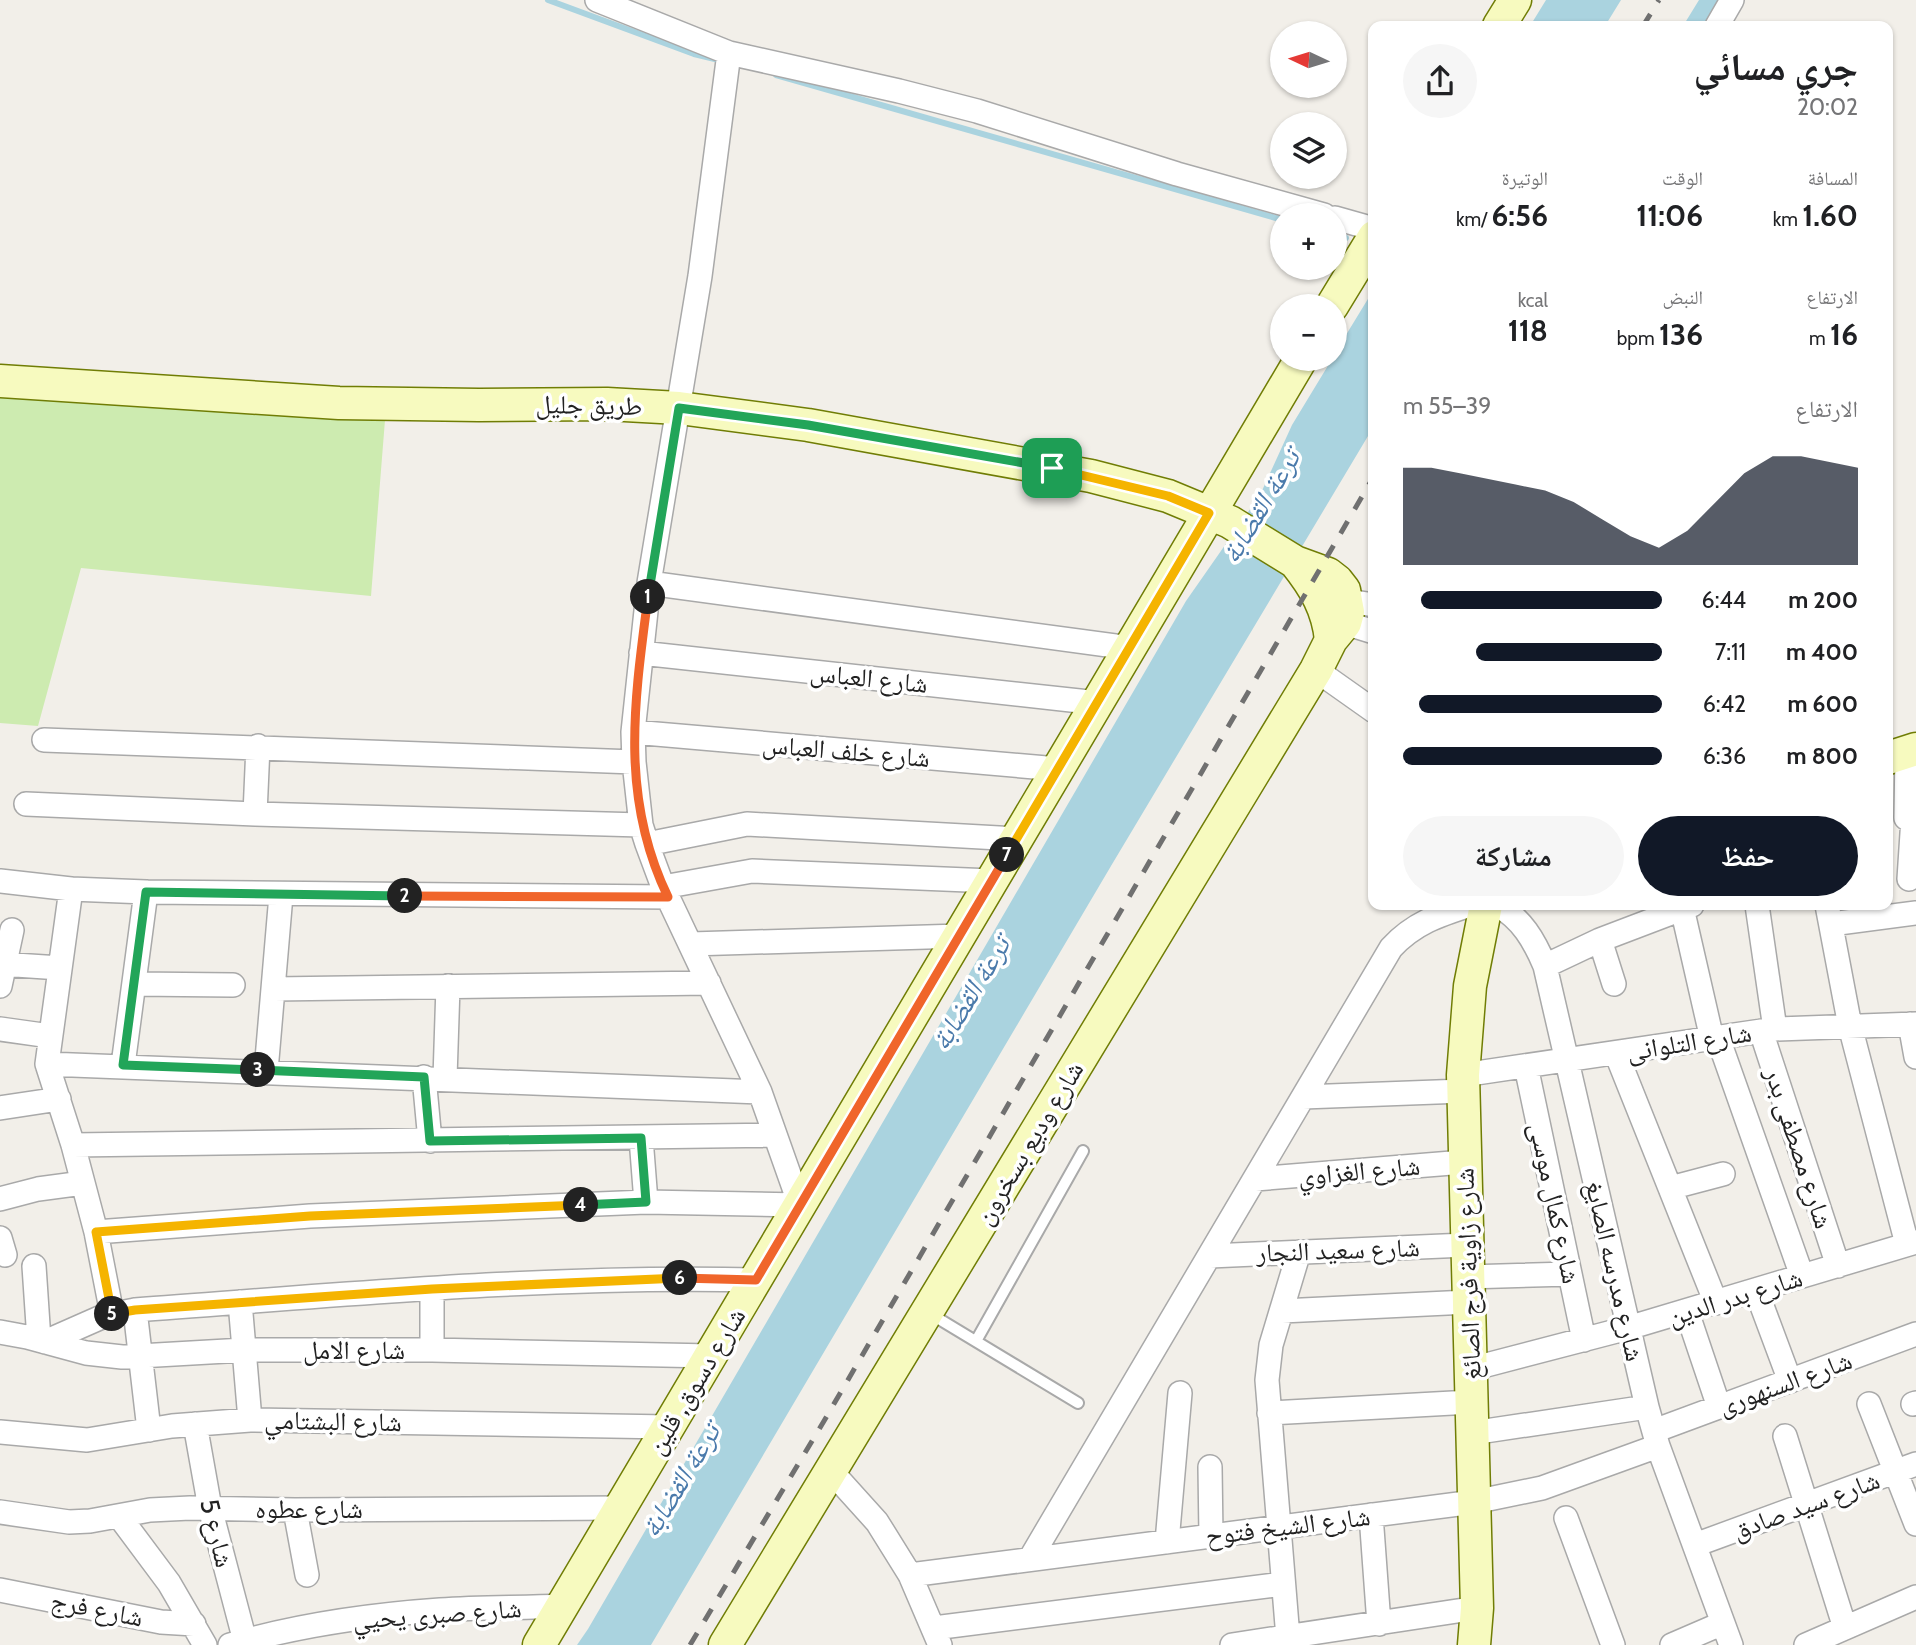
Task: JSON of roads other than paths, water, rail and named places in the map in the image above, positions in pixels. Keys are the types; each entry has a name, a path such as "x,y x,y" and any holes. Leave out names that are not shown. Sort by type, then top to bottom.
{"main road":[{"path":"1502,21 1515,0"},
{"path":"1339,294 1368,247"},
{"name":"شارع دسوق, قلين","path":"539,1645 1130,648 1219,518 1295,371"},
{"name":"طريق جليل","path":"0,381 339,403 607,404 679,408 787,421 1052,468 1168,496 1219,518 1295,562"},
{"path":"1295,562 1328,574 1344,590 1354,620 1329,623 1311,582 1295,562"},
{"name":"شارع وديع بسخرون","path":"725,1645 1316,670 1354,620"},
{"name":"شارع زاوية فرج الصائغ","path":"1474,1645 1477,1608 1463,1083 1469,986 1485,910"}],"street":[{"path":"597,0 729,53 977,111 1178,174 1281,203"},
{"path":"1720,21 1732,0"},
{"path":"96,1232 310,1216 646,1202 800,1205 760,1092 666,892 644,834 634,762 633,732 649,583 700,276 729,53"},
{"path":"1347,221 1368,227"},
{"path":"649,583 1130,648"},
{"name":"شارع العباس","path":"640,653 1098,702"},
{"path":"1316,670 1368,707"},
{"name":"شارع خلف العباس","path":"633,732 1058,769"},
{"path":"44,740 634,762"},
{"path":"254,814 258,746"},
{"path":"1904,753 1909,879"},
{"path":"26,804 644,834 758,824 1017,839"},
{"path":"0,881 71,889 281,895 666,892 752,871 992,881"},
{"path":"71,889 47,1063 73,1145 96,1232 112,1314"},
{"path":"123,1065 146,892"},
{"path":"266,1071 281,895"},
{"path":"1030,1559 1391,948 1402,936 1422,922 1456,910"},
{"name":"شارع مدرسه الصايغ","path":"1503,910 1523,926 1536,944 1545,966 1647,1407 1656,1439 1731,1645"},
{"path":"1545,966 1600,940 1677,910"},
{"path":"1688,910 1715,1038 1802,1276"},
{"name":"شارع مصطفى بدر","path":"1757,910 1768,1030 1838,1265"},
{"path":"1911,1243 1850,1026 1829,914 1916,913"},
{"path":"12,930 2,971 60,968"},
{"path":"691,944 960,936"},
{"path":"1600,940 1614,984"},
{"path":"274,989 709,983"},
{"path":"134,984 233,985"},
{"path":"430,1141 434,1077 449,986"},
{"path":"1913,1024 1916,1057"},
{"name":"شارع التلوانى","path":"1303,1097 1463,1083 1526,1066 1768,1030 1913,1024"},
{"path":"0,1029 50,1037"},
{"path":"1616,1054 1716,1303"},
{"path":"47,1063 760,1092"},
{"name":"شارع كمال موسى","path":"1526,1066 1584,1340"},
{"path":"0,1108 59,1099"},
{"path":"73,1145 774,1135"},
{"path":"641,1138 646,1202"},
{"name":"شارع الغزاوي","path":"1255,1179 1464,1162"},
{"path":"1670,1188 1723,1174"},
{"path":"0,1199 38,1189 83,1183"},
{"name":"شارع بدر الدين","path":"1471,1369 1687,1312 1911,1243"},
{"name":"شارع سعيد النجار","path":"1210,1256 1466,1245"},
{"path":"1288,1638 1267,1380 1271,1345 1299,1252"},
{"path":"34,1266 42,1341 112,1314 135,1310 432,1289 634,1279 756,1280"},
{"path":"1282,1311 1468,1290 1570,1274"},
{"path":"432,1289 432,1350"},
{"path":"1756,1290 1790,1381"},
{"path":"240,1303 250,1420"},
{"path":"135,1310 149,1430"},
{"path":"1687,1312 1718,1407"},
{"name":"شارع الامل","path":"0,1332 104,1356 244,1350 432,1350 711,1356"},
{"name":"شارع السنهورى","path":"1656,1439 1718,1407 1916,1334"},
{"path":"1167,1542 1180,1393"},
{"path":"1870,1404 1906,1468 1916,1524"},
{"path":"1269,1413 1472,1418 1647,1407"},
{"name":"شارع البشتامي","path":"0,1432 87,1440 195,1424 250,1420 669,1427"},
{"name":"شارع 5","path":"195,1424 237,1643"},
{"path":"1785,1436 1845,1628"},
{"name":"شارع الشيخ فتوح","path":"910,1575 1474,1502 1542,1488 1656,1439"},
{"path":"1210,1467 1211,1536"},
{"name":"شارع سيد صادق","path":"1695,1545 1906,1468"},
{"path":"831,1471 877,1522 910,1575 937,1636 1283,1584"},
{"name":"شارع عطوه","path":"0,1512 69,1522 150,1510 210,1508 620,1508"},
{"path":"295,1510 307,1575"},
{"path":"119,1516 163,1573 205,1645"},
{"path":"1371,1516 1379,1624"},
{"path":"1566,1518 1613,1645"},
{"name":"شارع فرج","path":"0,1590 161,1622 194,1624"},
{"path":"1806,1645 1916,1597"},
{"name":"شارع صبرى يحيي","path":"237,1643 319,1624 405,1613 442,1609 562,1606"},
{"path":"1233,1645 1477,1608"},
{"path":"1672,1645 1723,1623"}],"lane":[{"path":"976,1341 1083,1151"},
{"path":"927,1312 1078,1403"}],"water":[{"path":"1546,0 1621,0 1608,21 1533,21"},
{"path":"1699,0 1722,0 1709,21 1686,21"},
{"name":"ترعة القضابة","path":"1368,299 1368,436 651,1645 577,1645 1186,601 1260,495 1292,425 1325,371 1347,371 1347,333"}],"waterway":[{"path":"548,0 694,54 719,60"},
{"path":"776,75 1270,216"}],"railway":[{"path":"1646,21 1659,0"},
{"path":"690,1645 824,1421 1368,486"}]}
